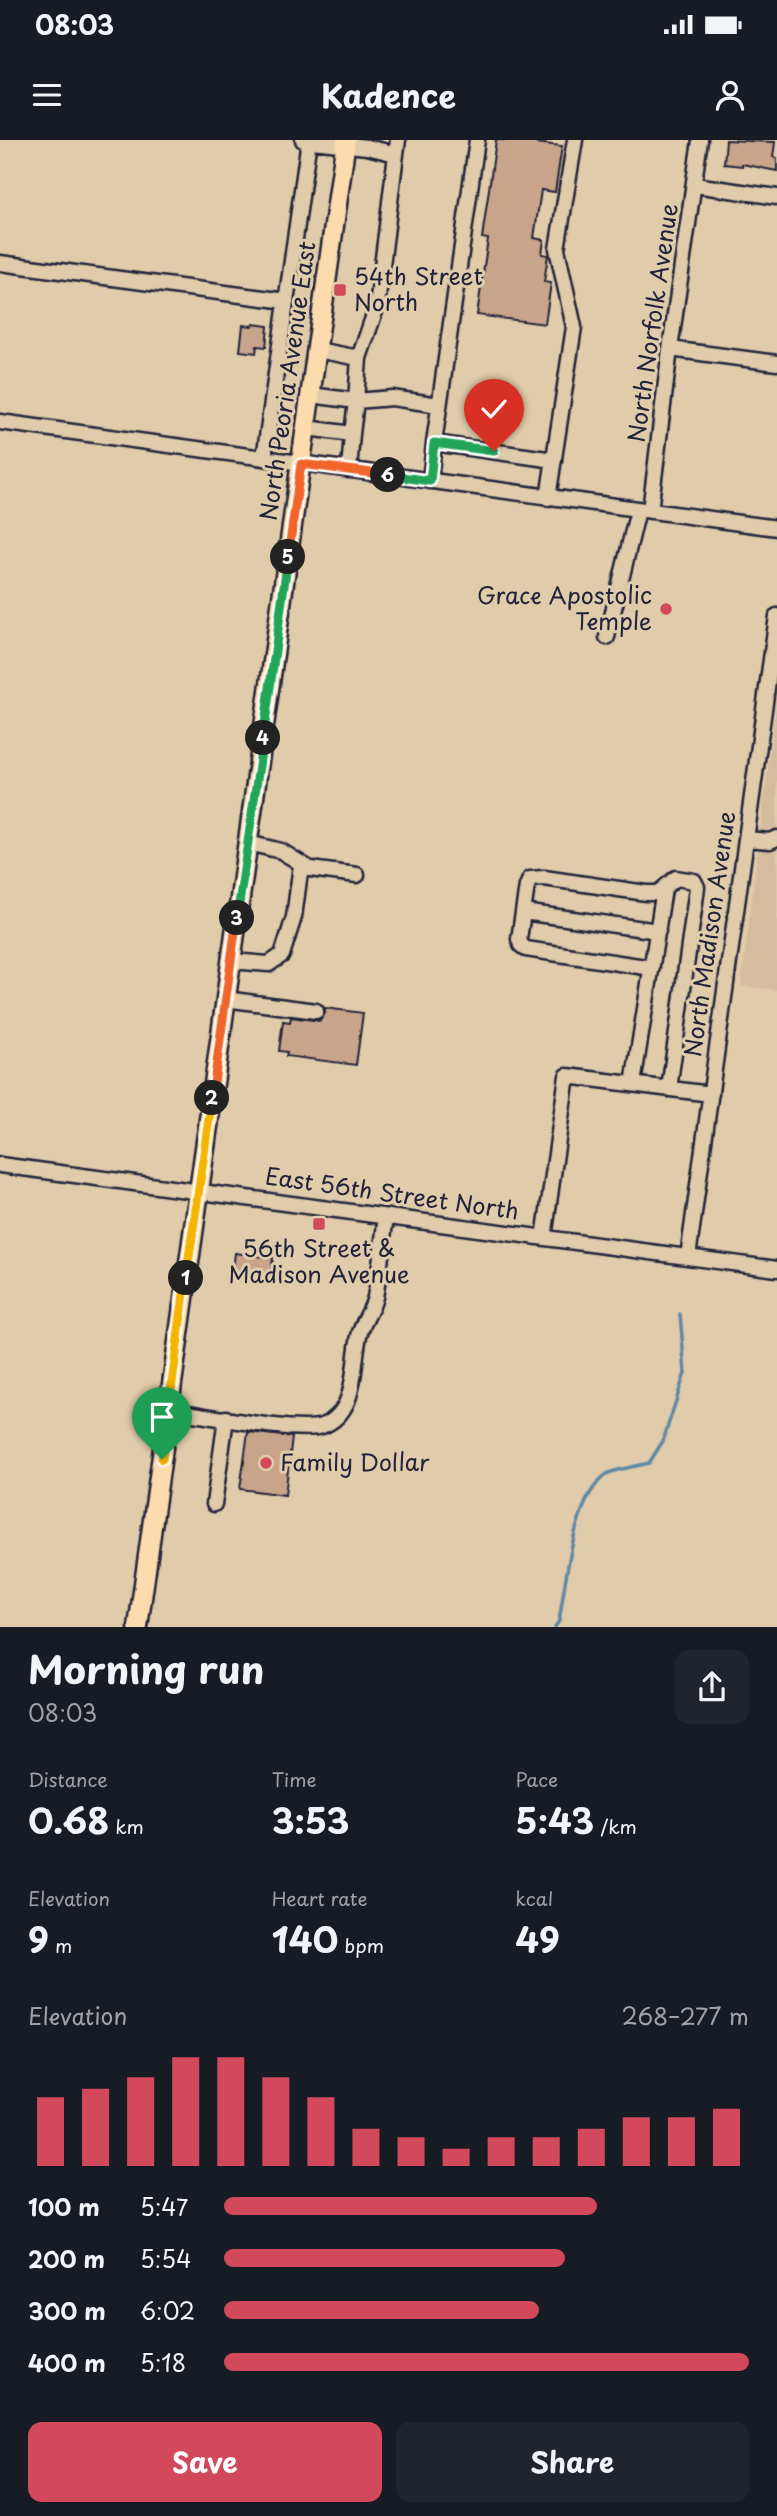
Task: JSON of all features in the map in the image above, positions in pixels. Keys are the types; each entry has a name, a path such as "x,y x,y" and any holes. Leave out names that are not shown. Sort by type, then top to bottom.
{"main road":[{"name":"North Peoria Avenue East","path":"138,1627 346,143"}],"street":[{"path":"303,140 367,147 397,147 377,306 359,358 349,470"},
{"name":"North Peoria Avenue East","path":"264,458 309,140"},
{"path":"430,481 477,140"},
{"path":"548,498 574,327 557,249 575,140"},
{"name":"North Norfolk Avenue","path":"607,637 644,511 700,140"},
{"path":"695,185 777,197"},
{"path":"0,263 286,301"},
{"path":"670,349 777,363"},
{"path":"317,350 359,358"},
{"path":"311,396 356,401 392,398 439,405"},
{"path":"0,422 777,528"},
{"path":"307,428 352,434"},
{"path":"434,443 554,460"},
{"name":"North Madison Avenue","path":"688,1257 777,616"},
{"path":"746,839 770,841 777,838"},
{"path":"248,843 281,851 310,869 357,876"},
{"path":"231,961 269,964 282,956 294,917 301,865"},
{"path":"652,968 526,949 519,939 530,879 537,877 646,893 658,893 677,877 694,881 697,887 669,1089"},
{"path":"633,1084 664,889"},
{"path":"523,912 658,931"},
{"path":"225,999 316,1011"},
{"path":"544,1238 567,1076 710,1094"},
{"name":"East 56th Street North","path":"0,1165 777,1269"},
{"path":"168,1410 309,1428 334,1420 344,1409 350,1394 359,1332 374,1298 386,1217"},
{"path":"215,1504 226,1418"}],"shaded area":[{"path":"777,696 777,990 741,986"}],"building":[{"path":"496,140 536,140 536,143 562,146 555,192 541,190 534,238 544,240 542,254 548,255 544,282 551,283 545,324 477,315 488,239 482,238"},
{"path":"726,140 775,142 773,157 777,158 777,171 742,164 724,164"},
{"path":"243,325 268,326 266,347 257,346 256,353 240,351"},
{"path":"325,1008 363,1013 356,1065 286,1056 287,1052 279,1051 283,1021 290,1022 291,1017 320,1021"},
{"path":"235,1253 273,1258 269,1284 232,1279"},
{"name":"Family Dollar","path":"248,1432 292,1437 285,1495 240,1489"}],"waterway":[{"path":"555,1627 559,1621 568,1563 579,1520 595,1485 607,1474 649,1463 663,1441 685,1373 680,1314"}],"place":[{"name":"54th Street North","path":"340,290"},
{"name":"Grace Apostolic Temple","path":"666,609"},
{"name":"56th Street & Madison Avenue","path":"319,1224"},
{"name":"Family Dollar","path":"266,1463"}],"route":[{"path":"162,1459 301,464 430,481 434,443 494,451"}]}
